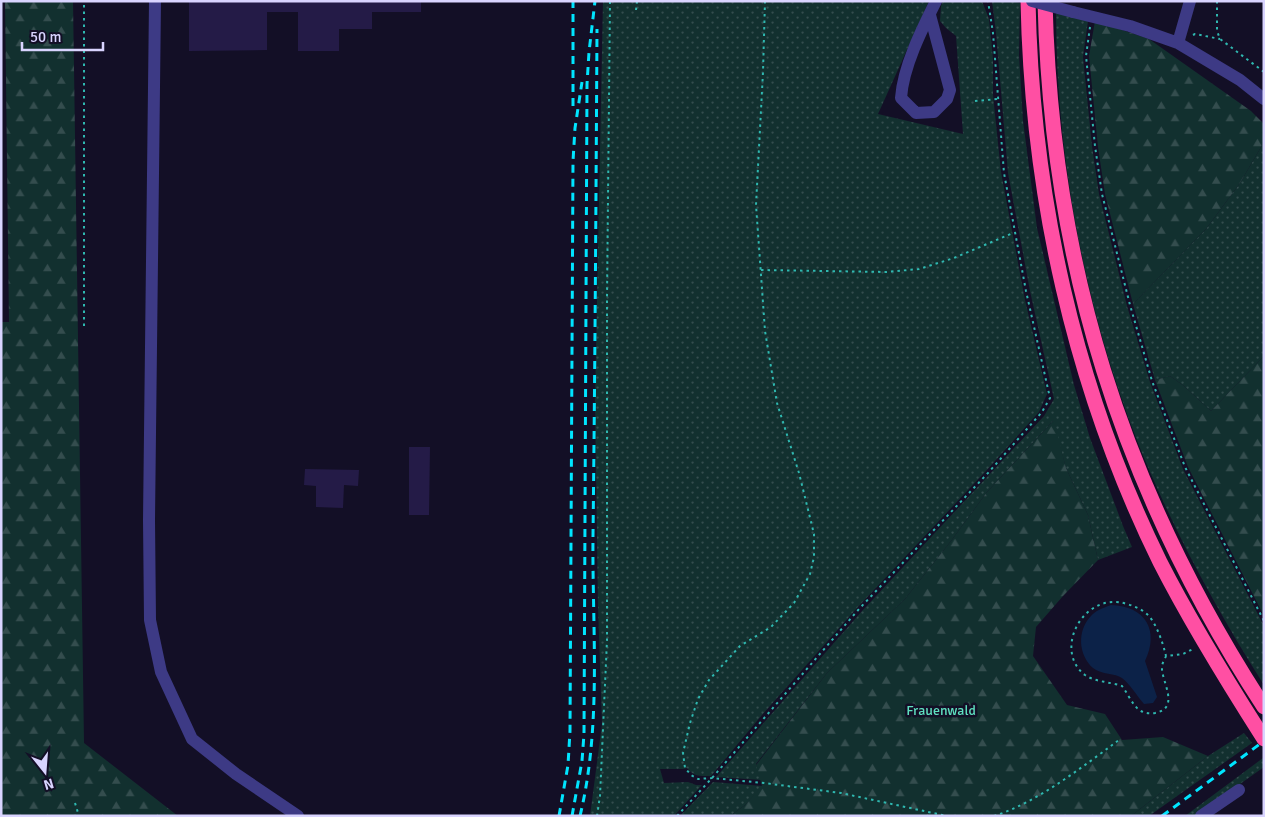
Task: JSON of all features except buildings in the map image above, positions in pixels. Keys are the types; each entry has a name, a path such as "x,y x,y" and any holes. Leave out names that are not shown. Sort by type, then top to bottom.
{"highway":[{"path":"1028,1 1029,55 1041,176 1054,246 1074,332 1098,408 1124,481 1160,560 1204,644 1264,739"},
{"path":"1045,1 1051,118 1058,173 1078,281 1102,368 1135,462 1176,553 1220,636 1264,707"}],"street":[{"path":"156,1 149,520 150,620 161,672 192,739 236,774 298,816"},
{"path":"930,15 950,90 947,99 934,112 916,113 901,98 902,86 930,15 936,1"},
{"path":"1032,1 1130,26 1178,43 1240,80 1264,99"},
{"path":"1178,43 1190,1"},
{"path":"1201,816 1239,790"}],"path":[{"path":"84,1 84,326"},
{"path":"597,816 600,796 608,640 607,297 610,1"},
{"path":"636,10 637,1"},
{"path":"765,1 764,72 756,205 765,331 777,403 799,473 814,534 814,557 810,574 794,603 772,628 740,646 709,680 698,699 690,723 683,753 685,768 690,775 698,779 712,778 764,783 841,793 947,816"},
{"path":"677,816 859,609 988,473 1042,412 1050,398 1026,291 1004,173 993,33 988,1"},
{"path":"1217,1 1217,31 1220,39"},
{"path":"1092,17 1086,56 1095,146 1102,194 1130,305 1152,381 1185,467 1264,621"},
{"path":"1178,43 1195,34 1220,39 1264,72"},
{"path":"975,101 998,99"},
{"path":"760,270 886,272 919,269 954,258 1014,232"},
{"path":"1117,600 1139,608 1152,619 1161,637 1166,656 1162,667 1169,696 1166,707 1159,712 1145,714 1138,710 1122,686 1095,680 1085,675 1075,663 1072,653 1072,639 1078,622 1088,611 1099,604 1117,600"},
{"path":"1166,656 1183,654 1204,644"},
{"path":"994,816 1007,812 1065,780 1119,740"},
{"path":"75,803 79,816"}],"green space":[{"path":"5,1 73,1 84,743 178,816 1,816 1,322 9,322"},
{"path":"603,1 929,1 878,114 963,134 956,36 940,21 941,6 943,1 982,1 989,19 993,59 993,95 1001,172 1025,300 1047,394 1039,412 857,608 762,715 711,776 700,776 687,768 660,769 664,783 688,782 702,785 674,816 590,816 602,724 595,401"},
{"path":"992,1 1020,3 1019,55 1023,121 1037,228 1074,385 1090,438 1132,547 1098,560 1088,515 1066,468 1053,421 987,492 905,599 827,673 756,764 762,780 716,777 862,611 1044,416 1054,399 1030,291 1008,173"},
{"path":"1056,13 1088,21 1083,57 1092,146 1099,194 1127,306 1150,382 1183,469 1264,626 1264,685 1217,607 1175,527 1128,418 1110,362 1093,305 1080,247 1070,188 1062,130"},
{"path":"1095,21 1149,39 1251,111 1264,124 1264,142 1240,183 1206,229 1133,304 1105,194 1098,147 1089,56"},
{"path":"1264,142 1264,356 1211,411 1170,376 1155,380 1133,304 1206,229 1240,183"},
{"path":"1264,356 1264,616 1188,467 1155,380 1170,376 1211,411"},
{"name":"Frauenwald","path":"1054,420 1066,468 1088,515 1098,560 1036,627 1033,656 1067,705 1105,714 1122,740 1163,737 1208,756 1131,816 730,816 745,805 762,786 756,765 827,673 905,599 987,492"},
{"path":"1244,733 1252,743 1149,816 1131,816 1208,756"},
{"path":"1263,758 1264,767 1195,816 1185,816"},
{"path":"713,782 763,786 745,805 730,816 680,816"}],"water":[{"path":"1111,605 1123,606 1141,615 1150,630 1151,639 1145,661 1157,697 1153,703 1144,704 1122,678 1093,668 1084,656 1081,642 1086,622 1095,612"}],"railway":[{"path":"573,1 573,106"},
{"path":"572,816 582,761 584,734 587,84 595,1"},
{"path":"580,816 587,782 594,712 593,536 597,29"},
{"path":"559,816 568,765 570,731 573,161 575,128 582,82"},
{"path":"1162,816 1264,741"}]}
